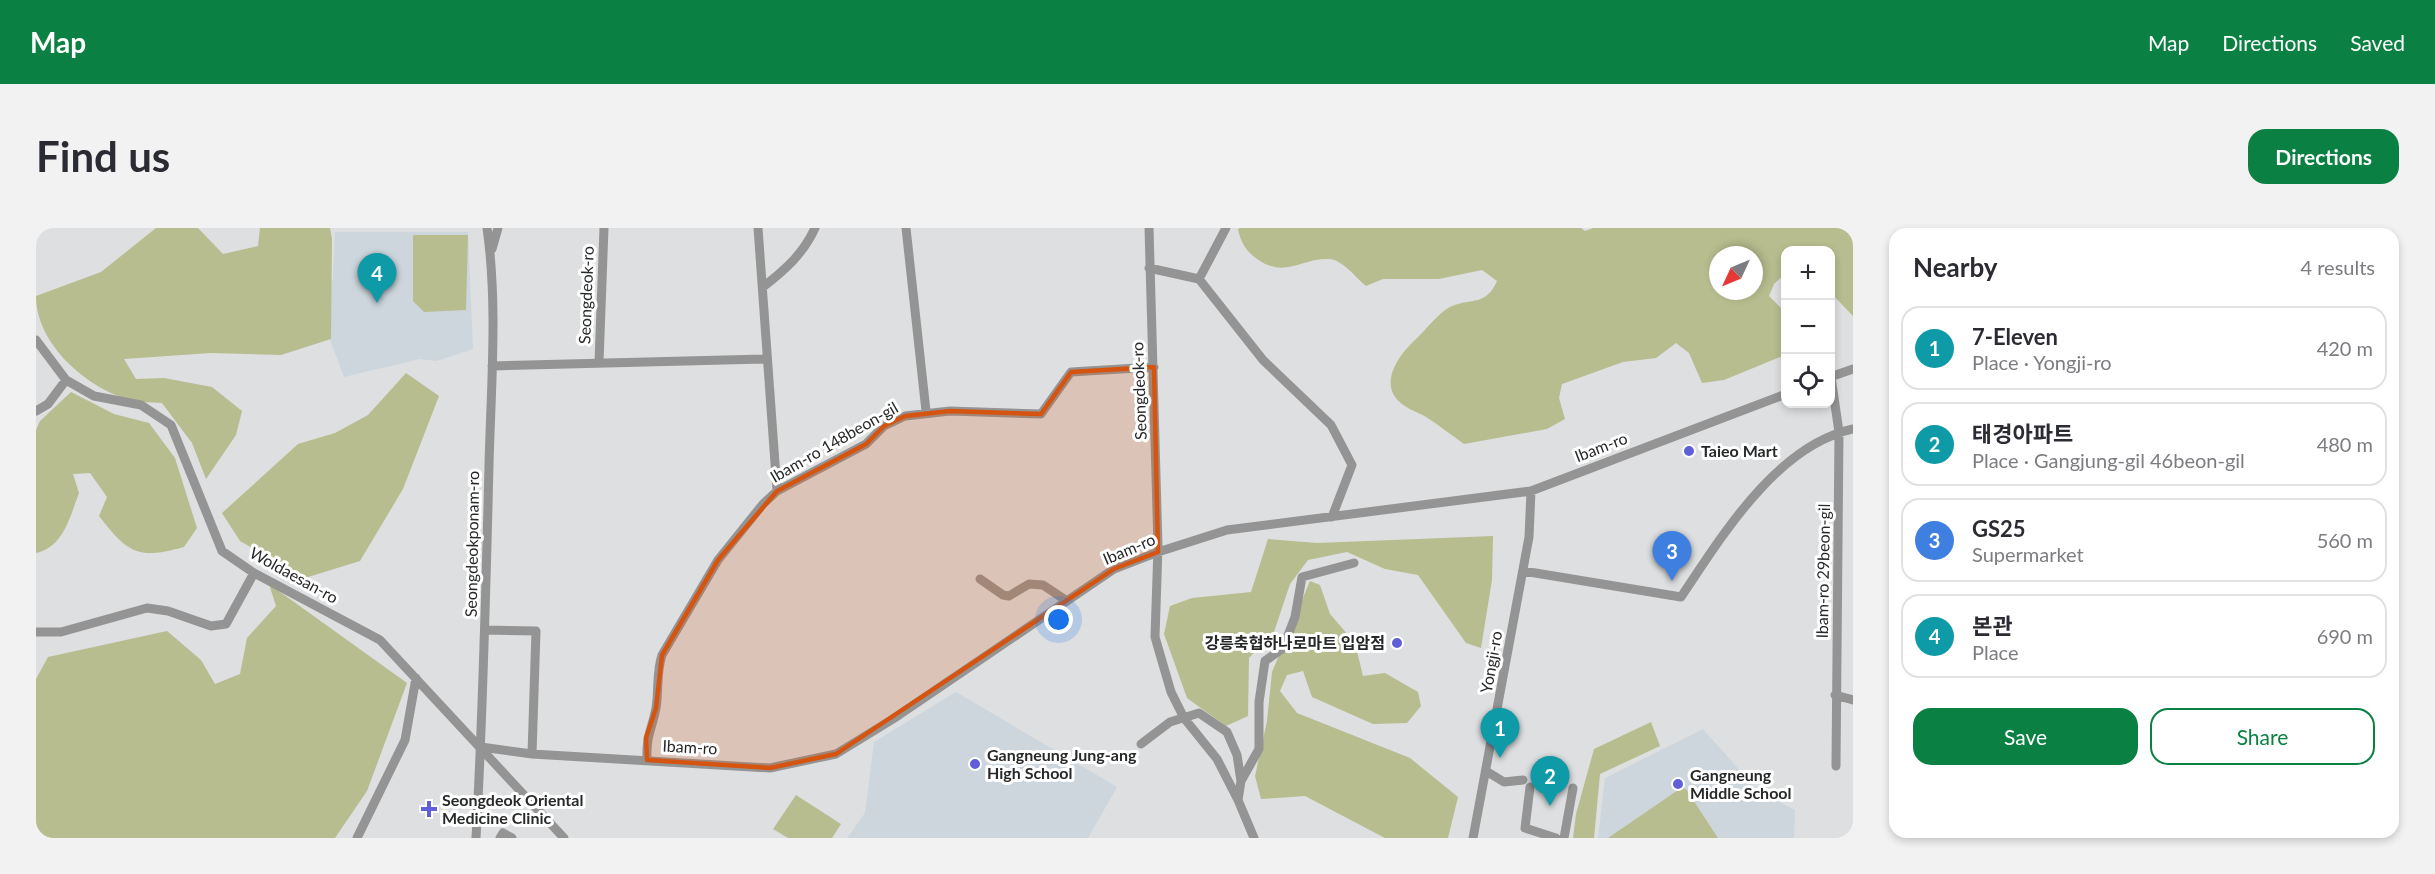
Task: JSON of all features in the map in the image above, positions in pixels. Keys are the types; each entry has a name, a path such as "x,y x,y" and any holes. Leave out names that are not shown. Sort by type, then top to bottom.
{"street":[{"path":"487,228 492,251"},
{"path":"492,251 498,228"},
{"name":"Seongdeok-ro","path":"599,362 604,228"},
{"path":"758,228 777,491"},
{"path":"763,287 790,266 808,244 815,228"},
{"path":"906,228 926,411"},
{"name":"Seongdeok-ro","path":"1149,228 1158,552 1155,637 1171,692 1184,718 1217,759 1254,838"},
{"path":"1199,279 1225,228"},
{"name":"Seongdeokponam-ro","path":"477,838 492,366 492,251"},
{"path":"1149,268 1199,279 1263,360 1331,425 1352,465 1332,517"},
{"name":"Woldaesan-ro","path":"36,340 66,380 94,396 141,405 171,425 222,551 254,573 380,640 564,838"},
{"path":"492,366 767,358"},
{"name":"Ibam-ro 148beon-gil","path":"647,760 646,738 656,708 658,668 662,655 718,560 763,504 777,491 866,444 884,426 905,416 926,411 1041,414 1071,372 1154,367"},
{"path":"1835,376 1853,369"},
{"path":"36,411 48,404 66,380"},
{"name":"Ibam-ro","path":"481,747 532,754 770,768 836,754 893,720 1114,569 1158,552 1227,530 1530,491 1781,396"},
{"name":"Ibam-ro 29beon-gil","path":"1835,404 1839,432 1836,766"},
{"path":"1523,571 1681,597 1725,531 1777,471 1839,432 1853,429"},
{"name":"Yongji-ro","path":"1473,838 1529,537 1530,491"},
{"path":"1241,781 1259,749 1259,702 1265,661 1282,648 1295,617 1302,577 1354,563"},
{"path":"36,632 61,632 147,608 168,611 211,626 226,624 254,573"},
{"path":"980,579 1003,595 1009,596 1029,584 1043,585 1067,602"},
{"path":"485,630 536,631 532,754"},
{"path":"357,838 405,740 416,678"},
{"path":"1835,695 1853,700"},
{"path":"1141,744 1170,722 1199,713 1227,732 1238,755 1241,781 1238,800"},
{"path":"1486,771 1504,782 1523,780"},
{"path":"1530,787 1526,828 1556,838"},
{"path":"1564,838 1573,788"},
{"path":"500,838 503,833 512,838"}],"highlighted area":[{"path":"1154,367 1158,552 1114,569 836,754 770,768 647,760 646,738 656,708 662,655 718,560 777,491 866,444 884,426 905,416 950,411 1041,414 1071,372"}],"shaded area":[{"path":"335,232 468,232 473,349 436,361 420,359 344,377 325,326 328,291 333,279"},
{"name":"Gangneung Jung-ang High School","path":"956,692 1117,787 1088,838 847,838 865,813 874,742"},
{"name":"Gangneung Middle School","path":"1703,729 1758,791 1795,810 1794,838 1598,838 1605,778"}],"green space":[{"path":"156,228 198,228 223,254 258,246 260,228 330,228 332,239 331,339 281,355 211,353 124,359 136,379 164,378 212,387 242,411 236,435 206,479 192,443 162,403 129,400 96,385 66,361 54,347 44,331 38,314 36,296 101,272"},
{"path":"1240,228 1581,228 1585,231 1593,228 1853,228 1853,316 1835,297 1835,246 1781,246 1781,278 1774,284 1769,296 1781,308 1781,357 1724,380 1702,383 1689,353 1676,343 1656,358 1623,362 1562,384 1559,398 1565,419 1547,429 1464,444 1431,420 1398,401 1392,390 1392,374 1404,352 1442,313 1452,306 1483,298 1493,289 1497,281 1482,270 1439,279 1383,279 1366,286 1334,260 1319,260 1285,268 1276,267 1257,259 1242,243 1238,229"},
{"path":"413,235 468,235 466,310 424,312 413,301"},
{"path":"406,373 439,396 403,489 360,561 305,578 240,541 222,513 298,444 335,433 368,415"},
{"path":"71,392 114,414 149,423 175,458 197,528 184,547 144,553 126,545 99,516 107,497 90,473 73,474 79,493 69,521 53,544 46,550 36,553 36,430 40,421"},
{"path":"1493,536 1492,580 1481,648 1466,643 1418,575 1385,569 1347,552 1308,560 1290,584 1274,632 1249,658 1248,716 1226,726 1187,698 1164,634 1170,606 1192,598 1251,592 1268,539 1317,543"},
{"path":"1310,581 1320,585 1330,614 1355,643 1363,676 1385,673 1418,692 1421,706 1407,723 1373,724 1312,697 1303,671 1287,675 1280,691 1297,713 1410,758 1458,797 1448,838 1385,838 1305,796 1261,799 1255,776 1267,721 1272,672"},
{"path":"269,584 407,683 367,791 335,838 36,838 36,679 48,657 167,631 201,660 215,684 240,674 247,638 276,606"},
{"path":"1651,722 1660,746 1600,774 1594,838 1573,838 1576,814 1594,749"},
{"path":"1681,788 1686,789 1718,838 1608,838"},
{"path":"796,795 841,824 832,838 788,838 773,829"}],"place":[{"name":"본관","path":"377,303"},
{"name":"Taieo Mart","path":"1689,451"},
{"name":"GS25","path":"1672,581"},
{"name":"강릉축협하나로마트 입암점","path":"1397,643"},
{"name":"7-Eleven","path":"1500,758"},
{"name":"Gangneung Jung-ang High School","path":"975,764"},
{"name":"Gangneung Middle School","path":"1678,784"},
{"name":"태경아파트","path":"1550,806"},
{"name":"Seongdeok Oriental Medicine Clinic","path":"429,809"}]}
